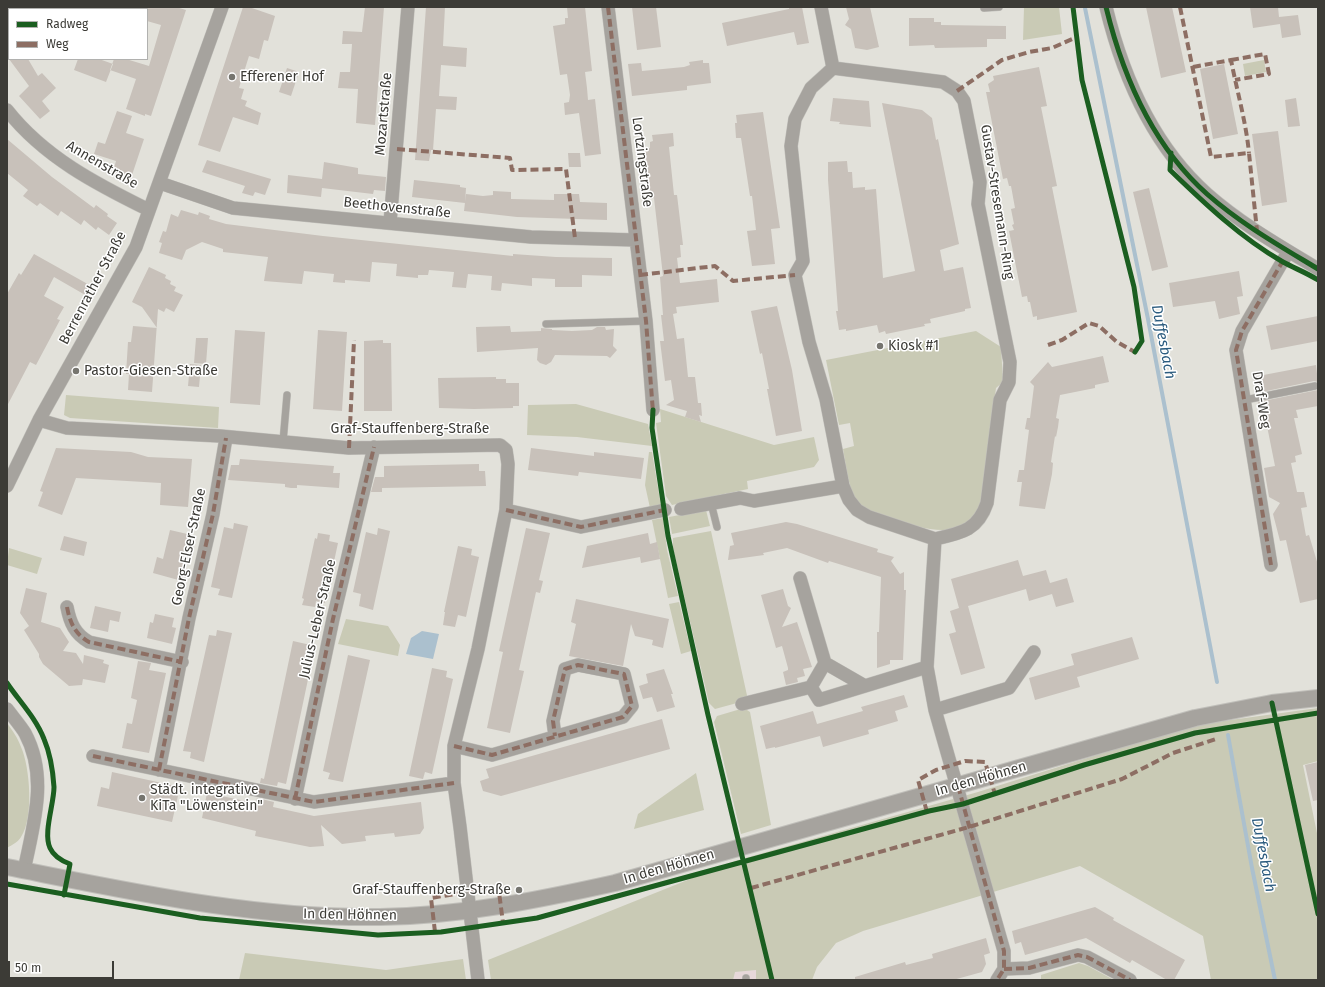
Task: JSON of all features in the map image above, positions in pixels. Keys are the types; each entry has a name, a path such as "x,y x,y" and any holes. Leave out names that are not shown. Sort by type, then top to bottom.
{"street":[{"name":"Berrenrather Straße","path":"7,485 39,420 136,247 222,7"},
{"name":"Mozartstraße","path":"390,223 408,7"},
{"name":"Lortzingstraße","path":"608,7 646,321 653,410"},
{"path":"821,7 833,68 812,88 795,119 791,146 803,261 795,275 809,342 826,399 843,486 849,500 858,510 869,517 935,538 927,667 935,710 1004,951 1000,974 1078,956 1087,957 1130,980"},
{"path":"1106,7 1115,45 1137,100 1175,159 1207,193 1239,219 1288,252 1318,269"},
{"name":"Gustav-Stresemann-Ring","path":"833,68 943,82 957,91 964,101 980,182 978,204 1010,362 1009,382 1000,400 988,503 984,513 972,528 935,538"},
{"name":"Annenstraße","path":"7,110 55,157 95,182 149,210"},
{"name":"Beethovenstraße","path":"160,183 233,208 531,237 635,240"},
{"name":"Draf-Weg","path":"1271,565 1236,350 1242,331 1288,252"},
{"name":"Graf-Stauffenberg-Straße","path":"39,420 67,428 283,442 349,448 500,445 506,450 508,464 506,510 478,649 454,746 454,783 478,980"},
{"name":"Georg-Elser-Straße","path":"159,770 213,514 226,438"},
{"name":"Julius-Leber-Straße","path":"295,799 333,619 374,447"},
{"path":"681,509 740,498 754,501 843,486"},
{"path":"506,510 581,526 665,510"},
{"path":"800,578 825,663 865,686"},
{"path":"68,607 70,622 79,636 89,642 182,662"},
{"path":"935,710 1009,688 1034,652"},
{"path":"742,704 811,687 825,663"},
{"path":"454,746 492,755 623,717 632,706 624,674 578,665 565,669 553,721 554,736"},
{"path":"811,687 819,700 927,667"},
{"name":"In den Höhnen","path":"7,867 201,903 293,914 343,917 381,917 469,911 553,897 615,883 1195,718 1258,705 1318,698"},
{"path":"7,709 25,733 34,753 39,777 38,803 24,871"},
{"path":"93,756 314,802 454,783"}],"lane":[{"path":"984,8 999,7"},
{"path":"546,324 646,321"},
{"path":"1245,400 1315,386"},
{"path":"283,442 287,395"},
{"path":"711,503 717,527"}],"shaded area":[{"path":"756,970 756,980 733,980 735,972"}],"green space":[{"path":"1024,7 1059,7 1062,34 1023,40"},
{"path":"1264,60 1266,72 1245,76 1243,64"},
{"path":"976,331 1001,347 1003,382 996,388 981,503 975,517 967,524 957,528 936,530 904,523 865,509 857,502 851,488 843,449 854,446 850,423 839,425 826,360"},
{"path":"66,395 219,407 218,428 70,418 64,415"},
{"path":"576,404 648,424 652,446 577,437 527,435 528,405"},
{"path":"660,409 774,445 814,437 819,460 814,467 747,481 748,489 672,505 666,496 656,423 661,422"},
{"path":"649,452 652,452 661,506 650,508 645,485"},
{"path":"706,510 710,526 672,534 669,517"},
{"path":"663,518 667,550 678,596 668,598 652,520"},
{"path":"711,531 748,700 715,709 709,703 673,548 673,538"},
{"path":"9,548 42,558 37,574 7,565"},
{"path":"679,602 691,651 681,654 669,604"},
{"path":"346,619 388,626 400,645 398,656 338,644"},
{"path":"744,708 750,712 771,825 741,834 714,722 717,716"},
{"path":"1318,708 1318,761 1303,765 1318,838 1318,980 1211,980 1203,936 1080,866 863,931 836,943 817,967 812,980 756,980 756,970 735,972 733,980 491,980 488,960 735,861 978,792 1174,731 1216,722"},
{"path":"7,723 18,740 27,767 29,805 28,818 21,837 7,848"},
{"path":"696,773 704,810 634,829 638,814"},
{"path":"245,953 386,970 463,959 466,980 239,980"},
{"path":"1079,963 1088,966 1114,980 1041,980 1041,975"}],"water":[{"path":"422,631 439,634 433,659 406,654 411,638"}],"building":[{"path":"176,7 186,10 151,116 145,114 145,116 126,109 136,79 110,70 114,60 129,60 149,66 161,25 148,21 147,8"},
{"path":"243,7 249,7 275,16 268,41 264,40 259,59 249,56 239,88 244,89 241,99 247,101 245,106 261,113 258,125 233,117 220,152 198,145"},
{"path":"365,7 384,7 375,125 356,123 358,89 338,88 340,72 350,72 352,44 342,44 343,31 362,32"},
{"path":"426,7 445,7 443,46 467,48 466,67 441,65 439,96 457,97 456,110 436,109 433,150 431,150 429,161 415,160"},
{"path":"567,7 585,7 592,71 585,72 588,100 595,99 601,154 585,156 579,113 565,115 564,103 569,102 570,95 567,74 560,75 553,26 565,24 565,18 568,18"},
{"path":"632,7 656,7 661,47 637,50"},
{"path":"789,7 802,7 809,43 797,45 794,32 727,46 722,23 789,9"},
{"path":"846,7 870,7 879,47 867,50 855,48 851,29 845,25 849,19"},
{"path":"1146,7 1172,7 1186,72 1161,78"},
{"path":"1250,7 1278,7 1279,17 1298,15 1301,35 1282,38 1280,24 1253,28"},
{"path":"909,18 934,18 934,22 941,22 941,25 1006,26 1006,39 987,39 987,47 935,48 934,45 909,46"},
{"path":"10,60 29,60 38,76 42,73 56,88 42,101 50,111 40,119 19,96 29,86"},
{"path":"78,60 102,60 113,64 106,82 74,70"},
{"path":"703,60 703,63 709,63 711,83 687,86 687,90 632,96 628,64 641,63 642,71 684,67 690,65 689,62"},
{"path":"1224,64 1238,134 1213,139 1200,69"},
{"path":"1039,67 1047,106 1041,107 1057,186 1052,187 1077,312 1037,320 1037,316 1033,317 1030,302 1028,302 1027,296 1022,297 1009,231 1014,230 1012,225 1014,224 1011,209 1015,208 1011,186 1009,186 1007,178 1003,179 986,92 990,92 988,84 994,80 993,76"},
{"path":"287,68 299,72 291,96 279,92"},
{"path":"833,98 869,101 871,127 839,124 840,122 830,121"},
{"path":"1296,98 1300,126 1288,127 1285,100"},
{"path":"882,103 922,110 932,118 936,140 938,139 959,244 940,250 944,271 963,267 971,308 965,309 965,311 930,319 931,323 924,324 925,326 886,334 885,331 879,333 877,325 846,331 846,329 839,330 836,311 838,311 828,180 828,162 847,161 848,172 852,172 853,188 865,187 865,190 876,189 883,278 915,271"},
{"path":"117,111 132,116 126,133 144,139 130,181 112,175 116,161 94,154 98,142 105,144"},
{"path":"763,112 780,228 771,229 775,264 752,266 747,231 756,230 752,196 750,196 741,138 736,138 735,123 737,123 736,115"},
{"path":"1278,131 1287,202 1262,206 1252,134"},
{"path":"673,133 674,146 669,147 674,195 677,195 683,245 680,245 681,257 677,258 680,283 717,279 719,302 676,307 677,313 673,314 677,339 684,338 688,377 695,377 698,403 701,403 702,416 699,415 701,422 685,417 687,411 666,405 674,400 671,380 665,381 660,341 664,341 661,315 663,315 660,277 663,276 654,198 651,199 645,149 650,148 650,142 653,141 652,135"},
{"path":"7,139 52,177 94,208 96,205 108,214 107,216 117,223 109,235 98,227 96,230 84,220 81,225 61,211 58,216 40,203 37,206 23,196 28,190 7,173"},
{"path":"568,153 580,153 581,167 569,167"},
{"path":"207,160 271,179 265,195 255,192 253,196 242,193 245,186 202,172"},
{"path":"324,162 358,168 358,174 386,177 385,191 374,190 373,194 322,188 321,197 287,193 288,175 322,179"},
{"path":"414,180 460,185 460,187 466,188 465,203 412,197"},
{"path":"1149,188 1168,267 1152,271 1133,192"},
{"path":"493,191 511,192 511,199 554,200 554,194 579,194 580,202 607,203 607,220 517,217 464,211 466,194 483,196 493,195"},
{"path":"181,210 198,215 199,212 210,216 209,219 226,224 323,236 513,256 513,254 556,257 612,258 612,276 582,275 582,287 555,287 555,279 532,278 532,286 502,283 501,291 491,290 492,276 468,274 466,288 452,287 454,272 429,270 428,275 418,275 418,278 396,276 397,264 372,262 370,282 345,280 345,283 333,282 334,274 304,271 302,284 264,281 268,257 223,252 223,249 202,242 186,250 182,260 159,253 162,243 159,242 163,231 166,232 171,214 178,217"},
{"path":"34,254 93,287 87,296 54,277 44,296 64,307 57,319 60,320 36,365 30,362 7,406 7,294 19,273 21,275"},
{"path":"149,267 166,275 165,278 171,281 170,284 176,287 174,291 183,295 174,312 166,308 164,312 158,309 157,328 142,307 132,302"},
{"path":"1239,271 1243,296 1237,297 1240,314 1219,319 1215,301 1173,307 1169,283"},
{"path":"777,306 792,370 802,431 776,436 762,353 760,354 751,311"},
{"path":"1318,316 1318,341 1271,350 1266,326"},
{"path":"133,326 157,328 152,392 128,390 129,374 126,374 128,342 131,342"},
{"path":"510,326 511,332 541,331 541,328 572,331 592,330 597,327 605,327 606,330 614,329 613,346 617,350 610,358 607,356 555,355 551,362 546,365 537,360 538,348 477,352 476,327"},
{"path":"235,330 265,332 260,405 230,403"},
{"path":"318,330 347,332 342,411 313,409"},
{"path":"196,338 208,338 206,364 194,363"},
{"path":"383,340 383,343 391,343 392,411 364,411 364,341"},
{"path":"1103,356 1109,382 1095,385 1095,388 1060,395 1056,418 1059,419 1058,427 1051,462 1053,463 1052,474 1045,509 1019,506 1022,482 1017,482 1019,470 1024,470 1029,430 1025,429 1027,418 1030,418 1034,386 1030,382 1048,362 1052,367"},
{"path":"190,364 201,365 199,387 188,386"},
{"path":"1316,365 1318,382 1314,381 1257,393 1253,377"},
{"path":"496,377 496,379 506,379 506,383 519,383 519,406 513,406 513,408 474,409 439,408 438,378"},
{"path":"1318,390 1318,406 1296,410 1298,418 1294,418 1302,454 1295,456 1296,462 1291,463 1297,492 1304,492 1307,507 1301,508 1306,536 1309,535 1318,565 1318,599 1300,603 1286,540 1280,541 1273,514 1280,503 1269,497 1264,468 1275,466 1265,416 1261,417 1258,402"},
{"path":"56,448 131,452 148,457 192,459 188,507 160,505 161,483 76,478 62,515 38,506 43,492 40,491"},
{"path":"531,448 594,456 594,452 644,458 641,479 579,472 578,476 528,470"},
{"path":"240,459 334,466 333,473 340,473 339,488 297,485 297,488 291,488 285,487 285,484 228,480 231,465 239,465"},
{"path":"479,464 479,471 485,471 486,486 382,488 382,492 371,492 375,477 384,477 384,466"},
{"path":"786,522 878,549 877,552 894,557 891,561 900,574 904,572 904,590 906,590 903,660 890,660 890,664 877,668 877,632 879,632 881,577 829,561 828,563 787,548 763,553 764,555 728,560 730,546 734,545 731,533"},
{"path":"234,523 248,526 232,598 218,595 220,589 211,587 224,527 233,529"},
{"path":"378,528 390,531 373,610 359,606 361,594 353,592 366,532 377,535"},
{"path":"526,528 550,533 539,580 543,581 540,593 536,592 519,670 524,671 510,733 487,728 503,652 499,651"},
{"path":"170,530 196,536 192,553 189,552 182,581 153,573 157,557 163,559"},
{"path":"318,533 330,535 329,541 338,543 325,603 316,601 315,607 302,605 304,599 302,598 315,538 317,539"},
{"path":"648,533 650,544 657,542 660,559 641,563 640,557 582,568 587,546"},
{"path":"64,536 87,542 84,556 60,550"},
{"path":"458,546 472,549 471,555 479,557 466,617 458,615 455,627 443,625 444,612"},
{"path":"1018,560 1023,576 1046,570 1050,583 1067,578 1074,602 1056,607 1052,594 1029,601 1026,589 968,606 985,668 961,675 949,634 956,632 950,611 959,608 951,579"},
{"path":"26,588 47,593 41,622 60,628 69,642 63,651 76,653 83,664 84,655 104,660 103,663 109,665 105,683 83,679 82,685 69,686 43,664 39,654 24,630 29,626 20,613"},
{"path":"783,589 788,606 791,608 782,627 797,622 812,667 803,669 805,676 797,678 798,682 786,685 783,672 788,670 788,668 782,646 776,648 761,595"},
{"path":"576,599 669,619 663,648 652,645 653,640 635,636 631,624 623,666 569,656 576,624 571,622"},
{"path":"95,606 121,612 119,622 110,620 108,632 90,628"},
{"path":"155,614 174,618 172,627 176,628 172,644 147,638 150,622 153,623"},
{"path":"217,630 232,633 204,762 190,758 191,752 183,751 209,635 216,636"},
{"path":"1132,637 1139,659 1077,677 1080,687 1035,700 1029,678 1074,665 1071,654"},
{"path":"293,641 315,646 286,784 278,782 277,786 260,783 261,778 264,779"},
{"path":"348,655 370,660 343,782 328,779 330,773 323,771"},
{"path":"138,661 151,663 149,670 166,673 149,753 122,748 127,723 132,724 137,700 131,698"},
{"path":"432,668 447,671 446,677 453,679 432,774 425,772 423,779 409,776"},
{"path":"664,669 673,694 671,694 675,707 657,712 652,697 643,699 639,686 648,683 646,674"},
{"path":"904,695 908,707 895,711 898,721 868,730 869,734 823,747 820,736 766,749 760,726 813,711 817,724 863,711 861,707"},
{"path":"662,719 670,749 501,796 483,791 480,781 489,778 486,769"},
{"path":"1318,762 1318,800 1313,801 1305,765"},
{"name":"Städt. integrative KiTa \"Löwenstein\"","path":"112,772 180,787 172,822 97,806 101,787 109,789"},
{"path":"207,793 255,803 257,798 274,802 273,807 314,816 421,802 424,828 420,834 395,837 394,833 365,836 366,841 342,844 321,825 324,846 310,847 255,836 256,831 202,818"},
{"path":"1095,907 1114,918 1113,920 1185,960 1174,980 1167,980 1132,960 1130,963 1086,938 1025,955 1021,942 1015,944 1012,931"},
{"path":"986,938 990,953 984,955 986,964 982,972 953,980 855,980 855,977 905,962 906,965 933,958 932,954"}],"waterway":[{"name":"Duffesbach","path":"1085,8 1148,319 1217,682"},
{"name":"Duffesbach","path":"1228,735 1252,868 1275,980"}],"marked path":[{"path":"608,7 646,321 653,412"},
{"path":"1180,7 1211,157 1249,153 1257,231"},
{"path":"957,91 1002,60 1029,52 1052,48 1077,37"},
{"path":"1231,60 1265,54 1269,74 1235,80"},
{"path":"1193,67 1231,60 1244,118 1249,153"},
{"path":"397,149 510,158 512,170 566,169 575,238"},
{"path":"1271,565 1236,350 1242,331 1284,259"},
{"path":"640,275 715,266 733,281 795,275"},
{"path":"1048,345 1062,340 1089,323 1099,326 1117,342 1135,352 1136,350"},
{"path":"349,448 354,340"},
{"path":"159,770 189,618 213,514 226,438"},
{"path":"295,799 333,619 374,447"},
{"path":"506,510 581,527 665,510"},
{"path":"67,607 74,628 84,639 89,642 182,662"},
{"path":"454,746 492,755 623,717 632,706 624,674 578,665 565,669 553,721 555,736"},
{"path":"751,888 969,827 1122,779 1173,753 1216,739"},
{"path":"93,756 314,802 454,783"},
{"path":"927,812 918,780 936,770 965,761 985,762 995,794"},
{"path":"958,786 1004,951 1004,969 997,980"},
{"path":"435,932 431,898 467,892 481,887 499,892 503,923"},
{"path":"1004,969 1029,968 1078,955 1087,957 1130,980"}],"cycle path":[{"path":"1073,7 1082,80 1134,287 1142,341 1135,352"},
{"path":"1106,7 1121,59 1131,84 1155,132 1170,154 1188,175 1220,205 1261,234 1318,269"},
{"path":"1171,153 1170,170 1196,195 1238,231 1267,253 1318,280"},
{"path":"653,410 652,428 668,536 708,715 772,980"},
{"path":"7,683 37,724 48,750 54,787 48,827 48,842 50,848 56,856 70,864 64,895"},
{"path":"1272,703 1318,914"},
{"path":"7,884 200,918 378,935 441,932 537,918 929,811 963,804 1084,765 1195,733 1318,713"}],"place":[{"name":"Efferener Hof","path":"232,77"},
{"name":"Kiosk #1","path":"880,346"},
{"name":"Pastor-Giesen-Straße","path":"76,371"},
{"name":"Städt. integrative KiTa \"Löwenstein\"","path":"142,798"},
{"name":"Graf-Stauffenberg-Straße","path":"519,890"}]}
